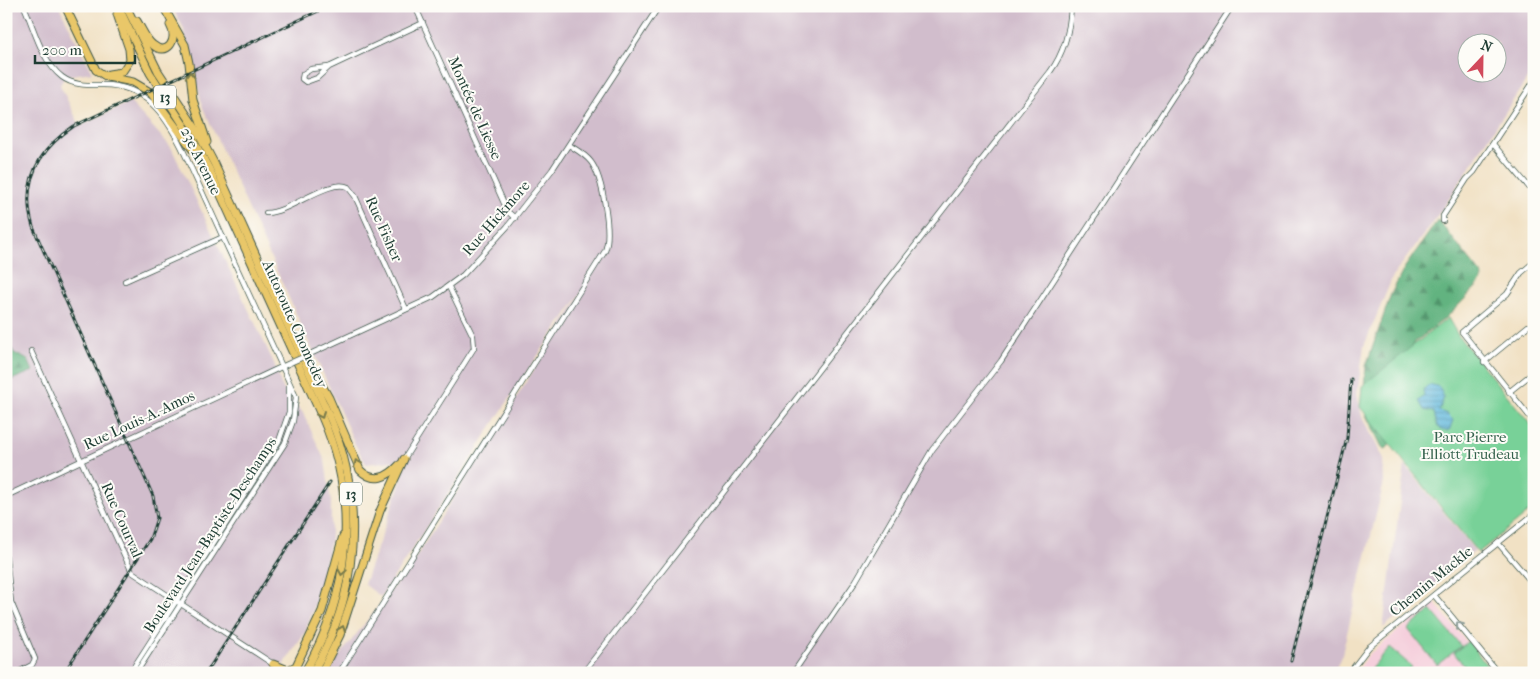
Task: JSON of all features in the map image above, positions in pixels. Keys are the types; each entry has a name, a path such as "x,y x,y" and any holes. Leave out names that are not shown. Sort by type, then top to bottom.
{"highway":[{"path":"65,6 96,70 107,77 136,83 152,94 216,185"},
{"path":"69,6 98,67 112,74 126,68 130,58 117,6"},
{"name":"Autoroute Chomedey","path":"117,6 150,73 195,143 216,185 327,429 341,477 346,524 344,563 335,605 324,635 304,673"},
{"path":"127,6 151,43 162,48 171,44 174,34 158,6"},
{"name":"Autoroute Chomedey","path":"127,6 154,64 200,136 216,168 338,438 350,481 353,512 352,557 346,590 332,633 312,673"},
{"path":"163,6 185,45 190,66 193,100 216,168"},
{"path":"286,320 326,392 360,470 372,478 384,477 391,473 404,459"},
{"path":"321,673 342,630 380,511 404,459"},
{"path":"274,664 287,670 292,670 304,651 328,595 346,524"},
{"path":"274,664 283,673"}],"street":[{"name":"23e Avenue","path":"24,6 50,62 63,77 83,84 128,88 141,94 153,104 179,142 283,367"},
{"name":"Montée de Liesse","path":"415,6 508,212 515,218"},
{"name":"Rue Hickmore","path":"283,367 448,287 515,218 569,145 659,6"},
{"path":"583,673 1050,72 1059,58 1066,39 1070,6"},
{"path":"793,673 854,584 932,450 1001,361 1232,6"},
{"path":"329,67 308,70 303,74 302,80 306,82 312,81 329,67 423,23"},
{"path":"1443,221 1444,216 1463,185 1493,144 1534,81"},
{"path":"1493,144 1534,193"},
{"path":"339,673 605,251 608,228 596,171 588,158 569,145"},
{"name":"Rue Fisher","path":"266,213 280,211 336,185 348,187 355,196 406,309"},
{"path":"125,281 223,237"},
{"path":"1534,262 1521,273 1507,294 1462,332 1484,362 1534,422"},
{"path":"404,459 474,348 473,336 448,287"},
{"path":"1484,362 1528,326 1534,325"},
{"name":"Rue Courval","path":"31,351 132,572 274,664"},
{"name":"Boulevard Jean-Baptiste-Deschamps","path":"130,673 147,651 178,603 283,433 290,403 288,379 283,367"},
{"name":"Rue Louis-A.-Amos","path":"6,496 283,367"},
{"path":"1509,392 1534,372"},
{"name":"Chemin Mackle","path":"1349,673 1366,650 1533,515"},
{"path":"1498,543 1534,586"},
{"path":"6,557 11,605 35,659 32,665 17,673"},
{"path":"1434,595 1498,673"},
{"name":"Boulevard Jean-Baptiste-Deschamps","path":"136,673 147,651"}],"shaded area":[{"path":"6,6 59,6 92,72 65,76 60,85 80,126 130,102 171,147 274,363 282,387 303,413 325,461 331,501 331,538 320,589 305,633 278,673 6,673"},
{"path":"171,6 1534,6 1534,68 1443,208 1393,276 1364,346 1357,394 1362,417 1383,458 1384,482 1342,654 1334,673 326,673 413,562 591,279 530,367 381,597 364,584 403,476 392,461 366,464 355,444 203,108 183,27"},
{"path":"1405,465 1475,551 1383,628"},
{"path":"1434,602 1492,673 1356,673 1368,655"}],"green space":[{"path":"1438,220 1482,275 1482,281 1449,315 1415,342 1404,360 1396,437 1386,449 1382,447 1362,407 1366,366 1391,294 1405,267"},
{"name":"Parc Pierre Elliott Trudeau","path":"1448,318 1459,337 1534,428 1534,508 1478,553 1360,407 1362,386"},
{"path":"6,338 14,353 28,360 33,371 6,382"},
{"path":"1431,610 1461,646 1437,665 1408,629"},
{"path":"1468,641 1491,671 1489,673 1470,673 1454,653"},
{"path":"1390,647 1412,667 1407,673 1367,673"}],"water":[{"path":"1427,386 1439,387 1444,397 1439,411 1447,414 1453,420 1450,429 1447,431 1443,431 1438,427 1434,412 1424,410 1419,401 1424,396 1423,390"}],"railway":[{"path":"64,673 150,539 157,518 153,496 33,227 29,196 35,169 51,146 61,135 74,126 329,6"},
{"path":"1291,661 1347,438 1351,379"},
{"path":"206,673 330,482"}]}
